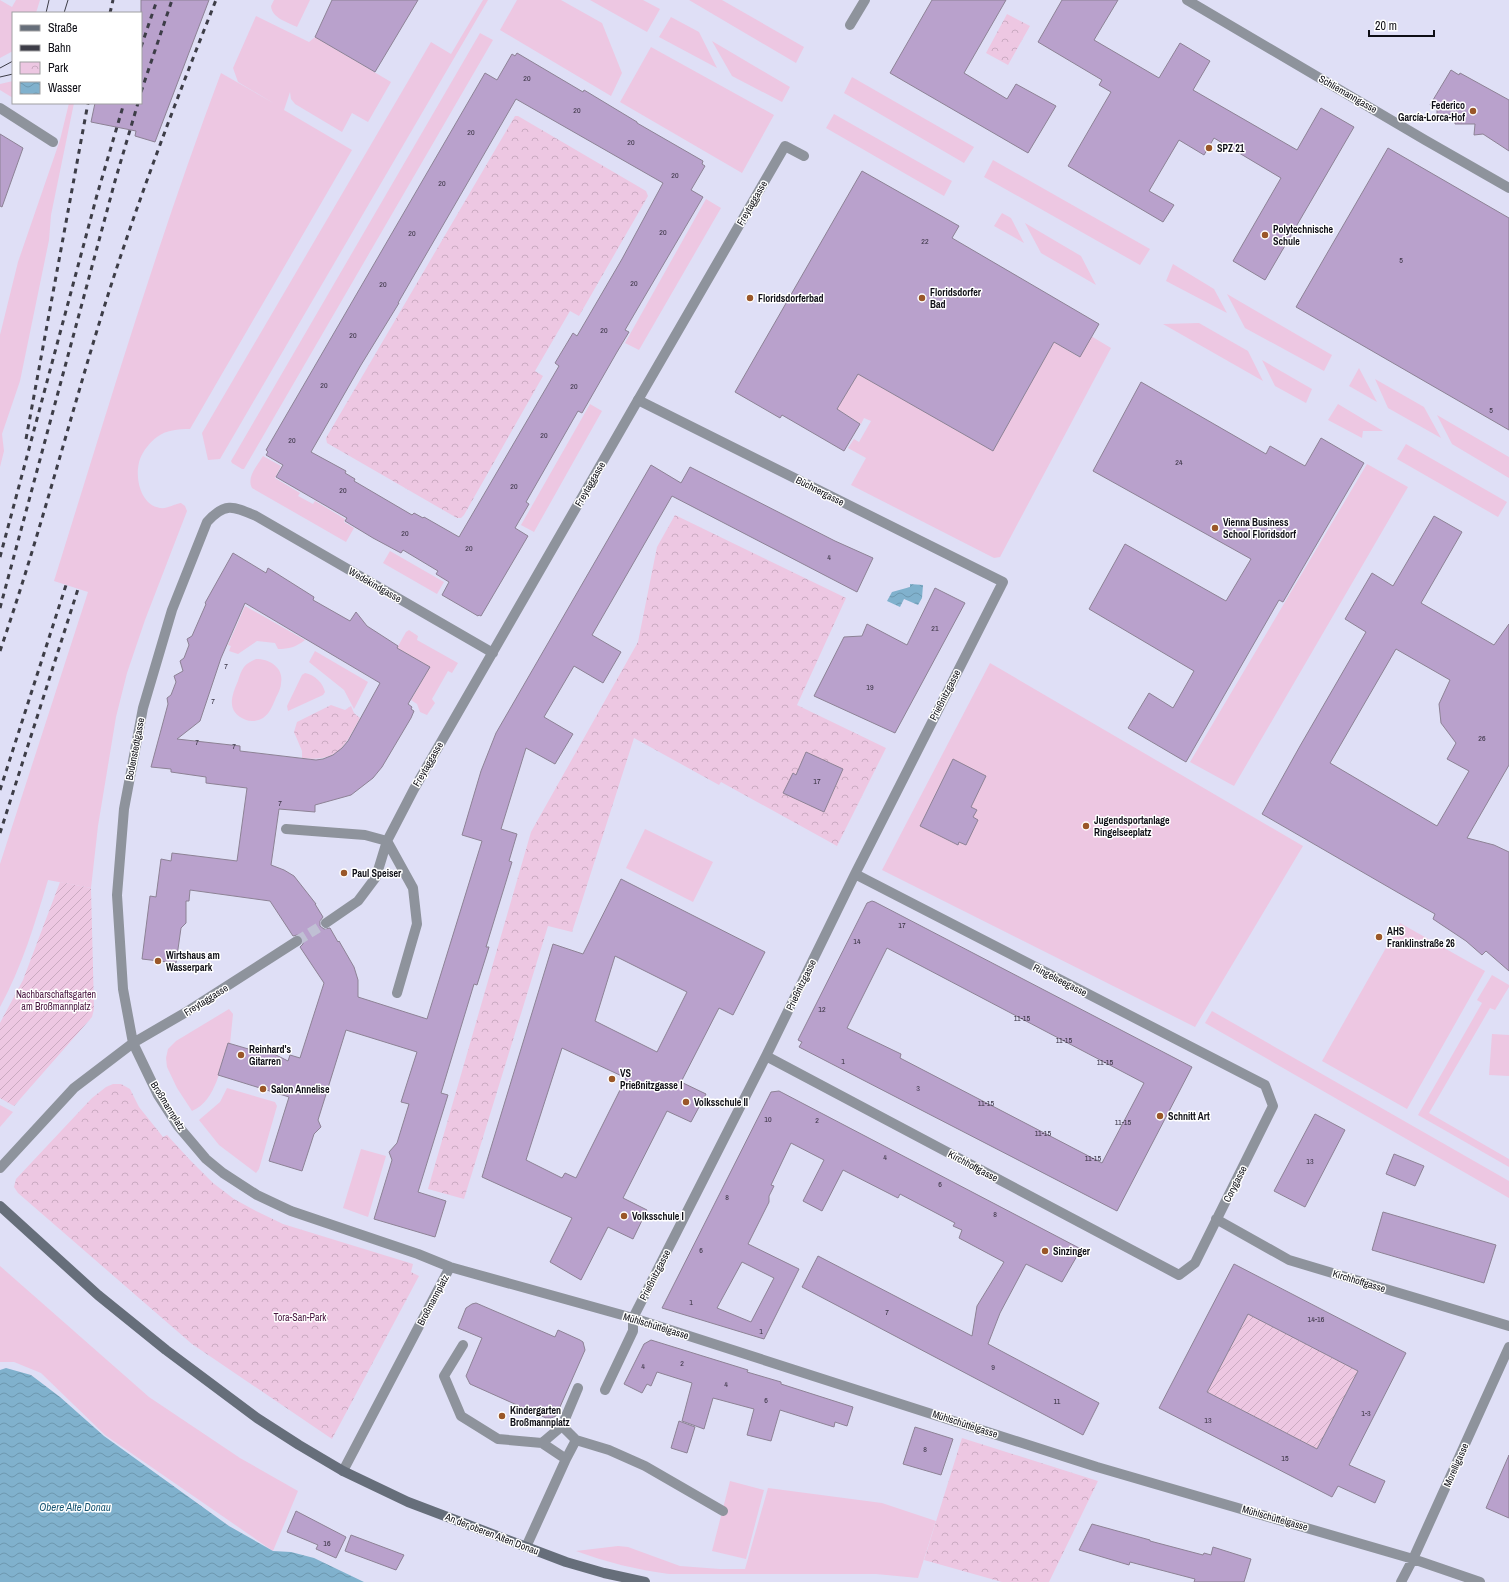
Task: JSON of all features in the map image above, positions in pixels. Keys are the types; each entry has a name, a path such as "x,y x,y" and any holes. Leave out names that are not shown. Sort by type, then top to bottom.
{"street":[{"path":"850,25 865,0"},
{"name":"Schliemanngasse","path":"1187,0 1509,188"},
{"path":"0,108 53,142"},
{"name":"Freytaggasse","path":"326,923 358,901 376,877 387,841 414,789 785,146 804,156"},
{"name":"Büchnergasse","path":"638,400 1003,582"},
{"name":"Bodenstedtgasse","path":"133,1043 124,989 117,895 124,809 143,708 172,610 207,522 217,511 228,508 242,510 256,516"},
{"name":"Wedekindgasse","path":"256,516 492,653"},
{"name":"Prießnitzgasse","path":"605,1390 632,1333 633,1318 1003,582"},
{"path":"286,829 365,835 387,841 413,888 416,924 397,993"},
{"name":"Ringelseegasse","path":"855,874 1265,1086"},
{"name":"Freytaggasse","path":"133,1043 188,1011 297,942"},
{"path":"0,1168 74,1088 133,1043"},
{"name":"Broßmannplatz","path":"133,1043 158,1095 178,1126 206,1159 239,1185 291,1211 418,1254 450,1267 343,1471"},
{"name":"Kirchhoffgasse","path":"766,1056 1179,1275"},
{"name":"Corygasse","path":"1179,1275 1195,1263 1216,1219 1252,1151 1273,1106 1265,1086"},
{"path":"0,1206 98,1295 166,1350 257,1418 343,1471"},
{"name":"Kirchhoffgasse","path":"1216,1219 1289,1260 1509,1326"},
{"name":"Mühlschüttelgasse","path":"450,1267 633,1318 1097,1467 1414,1559 1480,1582"},
{"path":"463,1345 444,1376 461,1416 498,1439 542,1443 566,1459"},
{"name":"Morelligasse","path":"1401,1582 1414,1559 1509,1347"},
{"path":"542,1443 562,1426 578,1388"},
{"path":"562,1426 576,1440 609,1450 645,1466 723,1511"},
{"path":"526,1547 576,1440"},
{"name":"An der oberen Alten Donau","path":"343,1471 408,1502 566,1562 604,1573 645,1582"}],"green space":[{"path":"0,0 12,7 16,0 40,0 36,12 12,12 12,52 0,58"},
{"path":"274,0 310,0 297,27 274,14 271,6"},
{"path":"483,0 488,0 220,459 208,460 202,433 431,42 451,54"},
{"path":"517,0 561,0 602,23 622,73 611,96 500,30"},
{"path":"590,0 643,0 660,9 647,32"},
{"path":"689,0 722,0 804,47 796,63"},
{"path":"1007,14 1030,26 1008,65 986,53"},
{"path":"256,16 309,42 315,37 391,82 368,122 352,113 342,132 295,104 291,99 290,92 284,110 352,150 190,429 172,430 154,439 149,444 140,459 138,466 138,481 143,496 153,506 165,508 181,503 185,506 187,511 145,620 127,673 116,717 98,826 91,888 48,880 33,929 21,961 0,1007 0,864 88,592 54,581 154,262 221,73 275,104 238,82 233,68"},
{"path":"671,17 699,32 717,68 659,37"},
{"path":"480,33 493,40 244,469 242,469 231,461"},
{"path":"712,41 790,87 782,102 732,76"},
{"path":"651,47 774,115 742,173 620,102"},
{"path":"852,77 974,147 964,163 844,93"},
{"path":"12,81 12,97 0,90 0,84"},
{"path":"69,104 74,104 51,215 49,240 20,381 2,434 4,451 0,467 0,335 18,262 60,140"},
{"path":"834,114 952,181 944,196 826,128"},
{"path":"515,116 518,116 646,191 648,196 579,316 570,311 535,371 543,376 464,515 461,518 457,518 327,443 326,438"},
{"path":"993,160 1150,249 1140,265 984,177"},
{"path":"706,199 721,208 639,350 625,343"},
{"path":"1002,213 1011,218 1024,243 994,226"},
{"path":"1025,223 1081,256 1096,285 1041,253"},
{"path":"1173,264 1214,289 1227,313 1166,281"},
{"path":"1227,294 1332,355 1324,371 1245,328"},
{"path":"1199,323 1248,351 1263,381 1163,324"},
{"path":"1091,336 1111,348 1000,557 994,558 851,485 866,458 848,448 854,439 859,442 871,421 864,418 861,424 837,409 858,374 993,451 1054,342 1079,357"},
{"path":"1262,360 1312,389 1306,403 1275,386"},
{"path":"1359,368 1377,402 1349,386"},
{"path":"1375,379 1424,407 1441,438 1388,408"},
{"path":"590,404 602,411 534,532 521,525"},
{"path":"1338,404 1383,431 1363,431 1362,438 1328,420"},
{"path":"1437,415 1509,457 1509,478 1452,444"},
{"path":"1406,444 1507,502 1498,517 1397,459"},
{"path":"263,456 281,466 275,478 300,493 298,496 313,504 315,501 345,519 344,522 354,528 346,542 252,488 250,480"},
{"path":"1367,464 1408,487 1234,786 1190,762"},
{"path":"675,515 846,598 797,705 886,748 837,846 721,782 719,785 634,738 572,932 548,926 464,1199 428,1189 531,832 638,642 657,547"},
{"path":"390,551 444,582 437,594 383,563"},
{"path":"245,606 305,640 286,649 278,649 275,643 257,641 238,654 229,651 231,646 228,645"},
{"path":"409,630 418,636 417,640 458,663 452,673 448,671 432,699 435,703 427,715 420,712 417,704 411,700 430,667 397,648 406,632"},
{"path":"315,651 368,682 354,709 344,690 309,662"},
{"path":"256,659 261,659 275,665 280,673 281,685 273,705 267,714 259,720 250,721 235,713 232,698 243,669 248,663"},
{"name":"Jugendsportanlage Ringelseeplatz","path":"990,663 1303,846 1195,1027 882,870"},
{"path":"305,673 318,680 325,692 323,695 288,711 287,706 302,675"},
{"path":"331,705 345,710 351,706 354,713 360,718 344,744 332,755 314,759 302,758 302,751 294,732 297,722"},
{"path":"645,829 713,862 693,902 626,868"},
{"name":"Nachbarschaftsgarten am Broßmannplatz","path":"60,882 91,888 94,1009 92,1017 14,1106 0,1098 0,1023 23,980"},
{"path":"1400,923 1485,971 1407,1109 1322,1061"},
{"path":"1492,975 1509,985 1509,987 1495,1010 1490,1008 1429,1113 1509,1159 1509,1167 1418,1115 1482,1003 1477,1000"},
{"path":"229,1009 233,1014 230,1044 228,1043 220,1072 207,1099 192,1111 177,1088 167,1067 166,1058 168,1049 176,1041"},
{"path":"1212,1011 1509,1181 1509,1198 1205,1023"},
{"path":"1492,1034 1509,1035 1509,1076 1489,1075"},
{"name":"Tora-San-Park","path":"113,1084 121,1084 130,1089 139,1107 163,1137 167,1135 213,1183 234,1199 283,1224 413,1264 411,1272 419,1276 332,1439 192,1344 18,1193 14,1187 16,1179 92,1098 106,1087"},
{"path":"227,1088 275,1102 277,1106 259,1169 256,1173 219,1145 199,1120 220,1102"},
{"path":"0,1105 13,1112 0,1127"},
{"path":"361,1149 386,1156 368,1217 343,1208"},
{"path":"0,1266 149,1397 240,1458 298,1491 273,1551 105,1435 41,1373 14,1362 0,1362"},
{"path":"1248,1314 1358,1371 1317,1449 1207,1392"},
{"path":"962,1438 1098,1481 1049,1582 1002,1582 924,1560"},
{"path":"730,1481 764,1490 746,1559 712,1551"},
{"path":"768,1488 882,1503 936,1521 918,1578 876,1574 669,1574 622,1565 576,1551 618,1546 628,1547 680,1566 745,1569"}],"water":[{"path":"910,584 923,585 922,598 918,605 904,599 900,607 887,601 892,592 910,587"},
{"name":"Obere Alte Donau","path":"6,1368 31,1375 60,1397 104,1436 229,1526 273,1551 291,1552 314,1558 364,1582 0,1582 0,1370"}],"building":[{"path":"141,0 209,0 155,142 135,136 136,131 91,122 95,104 142,104"},
{"path":"332,0 418,0 375,72 315,37"},
{"path":"932,0 1006,0 964,73 1007,99 1016,84 1056,106 1028,153 890,73"},
{"path":"1062,0 1118,0 1094,40 1159,78 1180,43 1210,61 1193,90 1297,150 1321,108 1354,127 1265,280 1233,261 1281,178 1214,138 1204,155 1179,140 1149,191 1174,205 1163,222 1068,166 1111,92 1099,85 1102,80 1038,42"},
{"path":"517,53 583,92 584,90 703,161 702,164 705,166 691,190 703,197 625,330 629,332 582,413 578,411 526,502 529,504 515,528 528,536 481,616 478,616 442,595 449,582 436,574 438,571 403,550 401,553 373,538 345,521 347,518 276,477 283,465 266,455 268,452 266,450 485,73 497,80 512,54 515,56","holes":["516,99 663,183 622,259 577,336 573,333 555,363 559,366 459,537 424,517 423,518 414,513 412,515 354,481 355,479 345,473 346,471 311,452 399,303"]},
{"name":"Federico García-Lorca-Hof","path":"1451,70 1459,75 1460,73 1509,100 1509,151 1483,134 1474,135 1475,124 1455,124 1455,115 1437,114 1437,109 1430,105"},
{"path":"0,134 23,148 2,207 0,206"},
{"path":"1388,148 1509,218 1509,430 1296,307"},
{"name":"Floridsdorfer Bad","path":"862,171 959,226 952,238 1099,324 1080,357 1054,342 993,451 858,374 837,409 860,424 844,451 782,415 780,418 735,392"},
{"path":"1141,382 1266,454 1270,446 1305,466 1321,438 1364,463 1283,602 1279,600 1186,762 1128,728 1149,693 1173,708 1194,671 1089,609 1125,544 1226,601 1251,559 1093,471"},
{"path":"651,465 681,483 690,467 835,541 873,558 857,592 672,496 592,635 621,652 603,683 574,666 544,717 573,734 555,764 526,748 501,829 517,834 509,861 512,862 486,947 489,947 477,985 474,984 441,1093 448,1095 418,1192 446,1201 435,1237 374,1219 392,1160 389,1152 397,1143 409,1104 401,1102 417,1052 346,1030 318,1120 321,1127 314,1134 302,1171 269,1161 289,1097 218,1075 228,1043 262,1053 270,1052 288,1061 290,1055 300,1058 324,983 300,947 303,944 303,938 297,935 293,936 270,901 190,890 189,901 186,901 186,923 181,928 176,963 142,959 150,896 156,897 161,859 171,861 172,853 237,861 247,788 206,783 206,777 171,772 171,769 151,767 168,704 167,698 171,695 176,682 174,676 183,671 180,661 184,658 189,645 187,639 192,636 206,604 205,603 233,553 266,573 268,568 314,597 313,600 350,621 356,612 367,626 398,646 397,648 430,667 408,704 414,711 411,718 382,767 373,778 351,795 315,805 315,812 279,809 271,865 294,876 316,904 323,917 320,921 320,926 324,929 330,928 354,967 358,980 358,997 427,1019 482,841 462,835 481,771 496,733","holes":["245,603 380,683 348,741 333,755 323,759 316,760 240,751 240,746 177,739 200,721 221,658"]},
{"path":"1434,516 1462,532 1421,603 1494,645 1509,624 1509,765 1467,838 1494,845 1509,852 1509,971 1486,951 1482,955 1466,941 1433,919 1435,914 1262,814 1366,632 1345,619 1372,573 1393,586","holes":["1396,649 1450,680 1439,704 1441,723 1456,743 1447,759 1469,771 1437,826 1330,763"]},
{"path":"935,588 965,603 895,733 814,696 844,637 862,636 867,624 907,645"},
{"path":"806,752 843,769 824,812 783,793 793,773 796,775"},
{"path":"953,759 986,776 971,807 977,810 973,817 978,820 966,845 959,842 958,845 920,826"},
{"path":"621,879 765,952 733,1015 719,1008 681,1082 706,1094 691,1122 667,1111 623,1198 647,1210 633,1239 608,1227 581,1280 550,1262 572,1218 482,1177 553,944 583,954","holes":["615,956 687,992 657,1052 595,1021","562,1048 626,1078 576,1178 565,1173 562,1178 526,1160"]},
{"path":"872,901 875,902 1192,1067 1117,1211 799,1047 802,1042 798,1040 867,903","holes":["887,948 1144,1083 1102,1163 900,1058 901,1054 847,1028"]},
{"path":"779,1091 1081,1249 1062,1282 1026,1264 1000,1313 988,1344 1099,1403 1083,1435 802,1287 818,1256 972,1336 977,1306 1004,1262 959,1238 962,1230 953,1226 955,1223 900,1194 898,1198 843,1170 822,1211 803,1201 824,1160 791,1143 771,1185 774,1186 769,1196 769,1202 748,1244 799,1269 764,1339 662,1308 771,1092","holes":["742,1262 774,1278 751,1322 717,1308"]},
{"path":"1315,1114 1345,1130 1305,1207 1274,1191"},
{"path":"1394,1154 1424,1166 1415,1186 1386,1174"},
{"path":"1383,1212 1496,1245 1484,1283 1372,1250"},
{"path":"1234,1264 1406,1353 1349,1465 1385,1481 1375,1503 1338,1486 1332,1497 1159,1408","holes":["1248,1314 1358,1371 1317,1449 1207,1392"]},
{"path":"476,1303 555,1337 558,1330 583,1342 585,1350 556,1416 546,1418 470,1384 466,1376 482,1338 458,1328 466,1308"},
{"path":"651,1340 748,1370 747,1372 781,1382 781,1384 853,1407 847,1426 835,1422 834,1427 780,1410 771,1441 747,1435 754,1409 713,1398 704,1429 682,1421 692,1383 657,1372 651,1386 647,1384 642,1393 624,1384 644,1344"},
{"path":"679,1421 695,1427 687,1453 671,1448"},
{"path":"915,1427 953,1439 941,1475 903,1464"},
{"path":"1509,1455 1509,1518 1486,1508"},
{"path":"296,1511 346,1537 336,1558 316,1549 318,1545 287,1532"},
{"path":"1092,1524 1203,1555 1204,1553 1211,1555 1213,1547 1251,1559 1244,1582 1194,1582 1195,1579 1130,1562 1129,1565 1079,1550"},
{"path":"351,1535 404,1555 396,1570 345,1551"}],"tunnel":[{"path":"297,941 326,923"}],"tram line":[{"path":"46,12 49,0"},
{"path":"64,12 68,0"},
{"path":"0,68 12,62"},
{"path":"0,77 12,74"}],"railway":[{"path":"110,12 113,0"},
{"path":"142,44 157,0"},
{"path":"142,89 172,0"},
{"path":"0,651 42,519 93,342 119,260 159,148 216,0"},
{"path":"26,439 88,104"},
{"path":"0,557 97,195 124,104"},
{"path":"0,608 115,181 138,104"},
{"path":"0,790 66,585"},
{"path":"0,833 78,589"}],"place":[{"name":"Federico García-Lorca-Hof","path":"1473,111"},
{"name":"SPZ 21","path":"1209,148"},
{"name":"Polytechnische Schule","path":"1265,235"},
{"name":"Floridsdorferbad","path":"750,298"},
{"name":"Floridsdorfer Bad","path":"922,298"},
{"name":"Vienna Business School Floridsdorf","path":"1215,528"},
{"name":"Jugendsportanlage Ringelseeplatz","path":"1086,826"},
{"name":"Paul Speiser","path":"344,873"},
{"name":"AHS Franklinstraße 26","path":"1379,937"},
{"name":"Wirtshaus am Wasserpark","path":"158,961"},
{"name":"Reinhard's Gitarren","path":"241,1055"},
{"name":"VS Prießnitzgasse I","path":"612,1079"},
{"name":"Salon Annelise","path":"263,1089"},
{"name":"Volksschule II","path":"686,1102"},
{"name":"Schnitt Art","path":"1160,1116"},
{"name":"Volksschule I","path":"624,1216"},
{"name":"Sinzinger","path":"1045,1251"},
{"name":"Kindergarten Broßmannplatz","path":"502,1416"}]}
